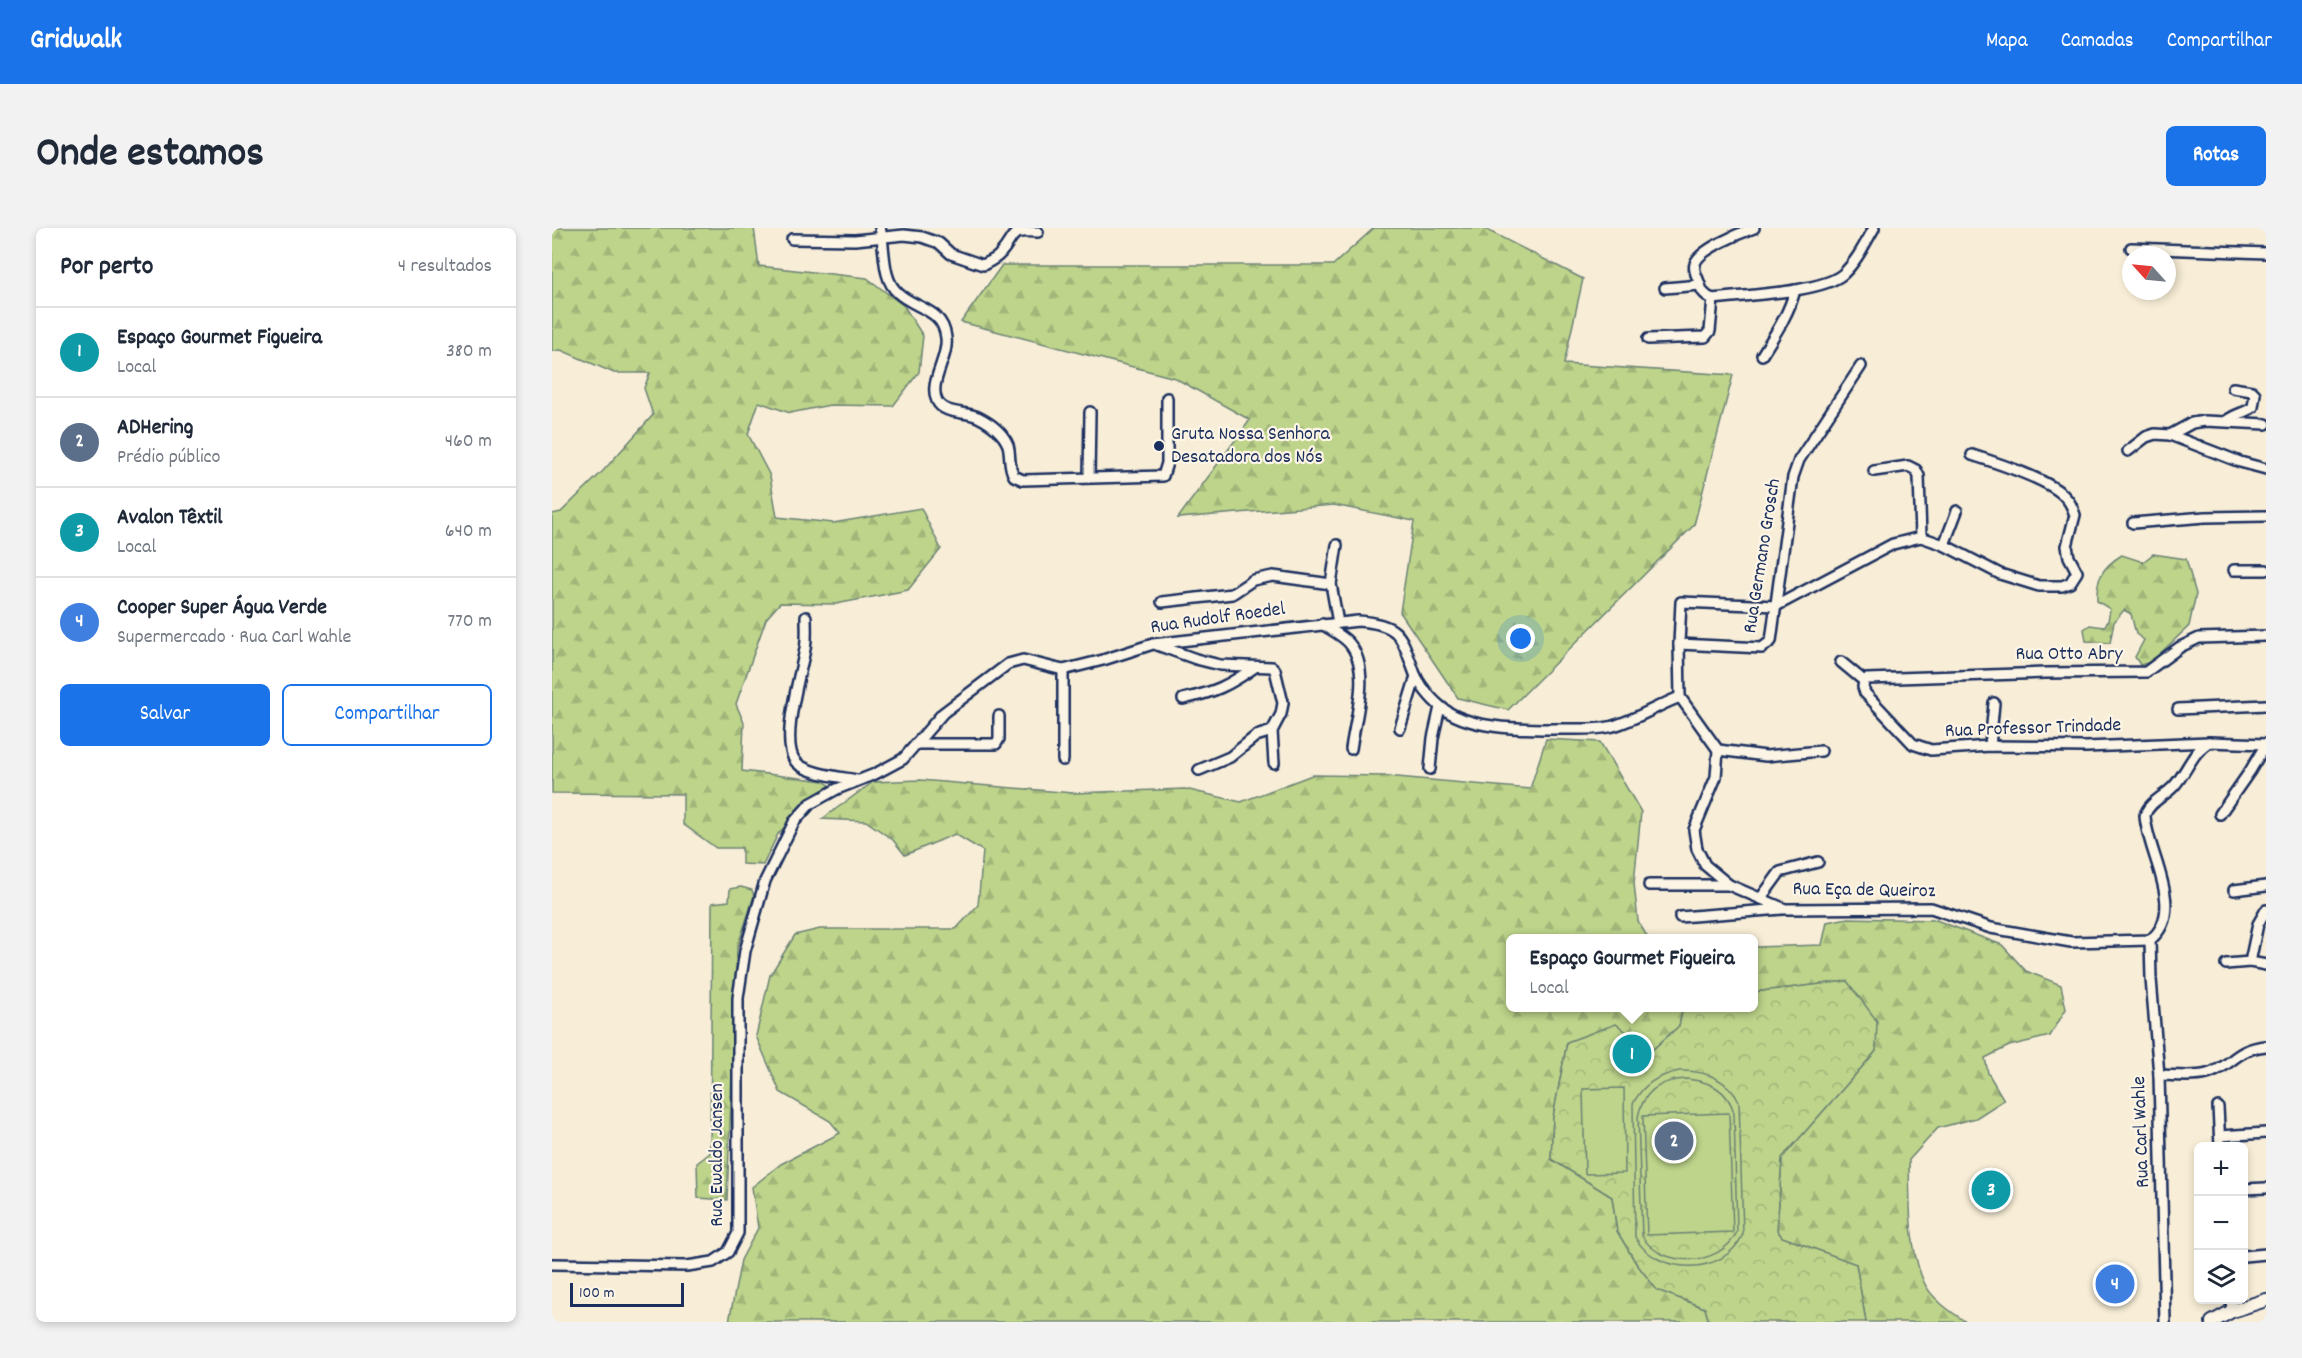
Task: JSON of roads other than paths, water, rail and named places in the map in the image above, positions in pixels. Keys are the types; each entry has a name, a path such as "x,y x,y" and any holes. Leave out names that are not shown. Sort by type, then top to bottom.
{"main road":[{"path":"2212,1322 2231,1305 2266,1300"}],"street":[{"path":"1754,228 1733,236 1699,256 1694,270 1706,296 1713,299 1795,290 1832,281 1843,273 1863,248 1874,228"},
{"path":"792,239 855,240 882,233 922,237 939,243 951,254 983,265 1000,255 1013,234 1021,231 1038,232"},
{"path":"882,233 890,284 897,293 927,309 941,323 944,330 946,350 935,389 937,400 942,407 979,417 998,431 1008,447 1010,469 1014,476 1023,480 1163,476 1167,463 1167,398"},
{"path":"2176,250 2266,253"},
{"path":"1665,288 1700,285"},
{"path":"1762,355 1783,320 1795,290"},
{"path":"1648,339 1705,337 1710,331 1713,299"},
{"name":"Rua Germano Grosch","path":"1679,644 1762,648 1771,641 1793,477 1799,460 1862,366"},
{"path":"2226,421 2235,414 2248,411 2253,407 2255,394 2252,391 2233,388"},
{"path":"1089,477 1090,412"},
{"path":"2169,435 2192,423 2226,421 2266,424"},
{"path":"2128,451 2146,436 2169,435 2240,462 2266,469"},
{"path":"1821,751 1766,756 1718,750 1680,697 1681,602 1776,606 1893,544 1921,537 1944,545 2000,574 2039,586 2062,586 2070,583 2077,572 2069,557 2067,546 2075,515 2066,497 2052,487 2032,478 1972,455"},
{"path":"1874,471 1908,466 1916,470 1919,476 1921,537"},
{"path":"1944,545 1957,511"},
{"path":"2133,523 2205,517 2266,516"},
{"path":"1337,545 1331,584 1338,623"},
{"path":"2234,570 2266,570"},
{"path":"1162,602 1232,594 1253,580 1273,576 1331,584"},
{"path":"806,617 806,647 790,727 792,752 796,762 809,770 857,780"},
{"name":"Rua Rudolf Roedel","path":"765,881 794,822 810,804 903,759 943,713 1008,664 1023,660 1063,670 1153,644 1322,624 1375,622 1389,627 1403,642 1408,650 1416,676 1440,707 1479,723 1511,729 1610,727 1680,697"},
{"path":"1322,624 1348,641 1356,652 1359,662 1360,686 1351,749"},
{"name":"Rua Otto Abry","path":"1864,681 1867,679 2045,673 2146,672 2190,641 2199,638 2266,636"},
{"path":"1153,644 1220,665 1272,667 1278,676 1283,703 1281,714 1272,731 1274,763"},
{"name":"Rua Professor Trindade","path":"1841,662 1864,681 1865,693 1913,744 1931,750 1990,746 2086,747 2209,742 2266,744"},
{"path":"1183,699 1210,693 1230,684 1255,667"},
{"path":"1063,670 1063,760"},
{"path":"1400,728 1416,676"},
{"path":"1990,746 1994,703"},
{"path":"2178,709 2266,705"},
{"path":"1430,769 1433,738 1440,707"},
{"path":"916,744 996,744 999,739 999,716"},
{"path":"1199,770 1230,757 1256,736 1272,731"},
{"path":"2150,940 2162,924 2166,901 2145,815 2150,805 2174,786 2194,756 2209,742"},
{"path":"2220,814 2266,744"},
{"name":"Rua Eça de Queiroz","path":"1718,750 1716,777 1694,831 1697,849 1705,865 1729,885 1785,909 1931,908 1991,927 2071,942 2150,940"},
{"path":"1761,898 1780,872 1818,862"},
{"name":"Rua Ewaldo Jansen","path":"552,1264 687,1266 714,1262 728,1252 738,1233 738,998 745,951 765,881"},
{"path":"1649,885 1729,885"},
{"path":"2234,890 2266,886"},
{"path":"1680,917 1785,909"},
{"path":"2250,962 2258,924 2266,910"},
{"name":"Rua Carl Wahle","path":"2150,940 2158,1075 2165,1322"},
{"path":"2226,964 2250,962 2266,965"},
{"path":"2158,1075 2205,1075 2250,1047 2266,1046"},
{"path":"2218,1107 2220,1142"},
{"path":"2220,1136 2266,1132"},
{"path":"2248,1189 2266,1188"},
{"path":"2248,1256 2266,1254"}],"place":[{"name":"Gruta Nossa Senhora Desatadora dos Nós","path":"1159,446"},
{"name":"Espaço Gourmet Figueira","path":"1632,1054"},
{"name":"ADHering","path":"1674,1141"},
{"name":"Avalon Têxtil","path":"1991,1190"},
{"name":"Cooper Super Água Verde","path":"2115,1284"}]}
